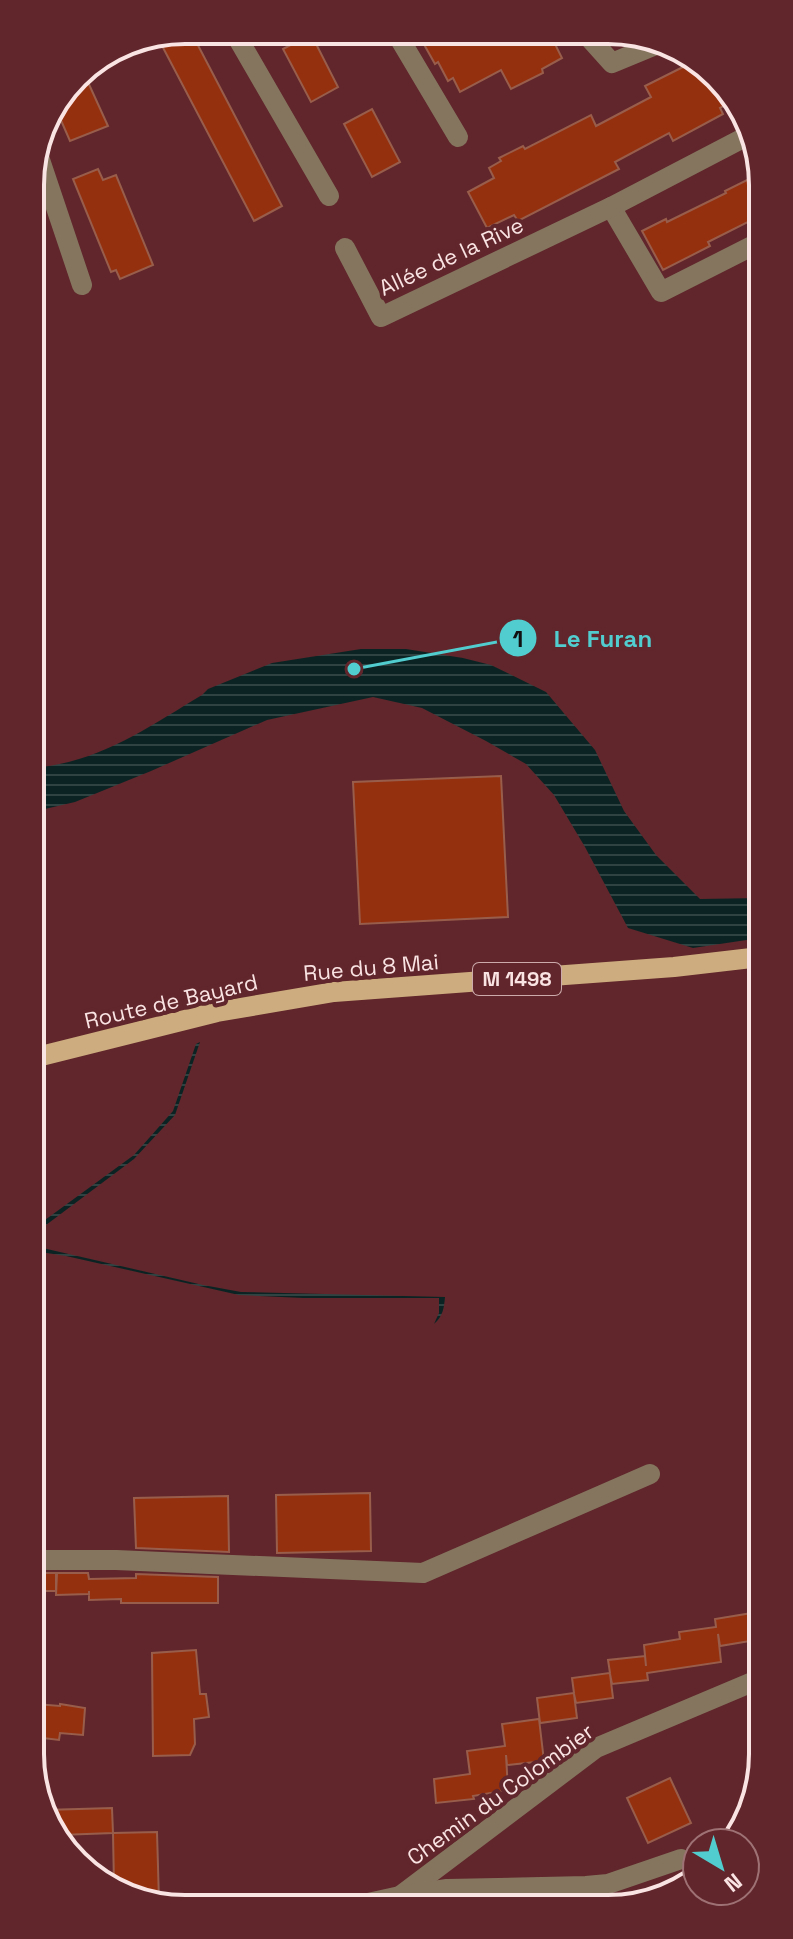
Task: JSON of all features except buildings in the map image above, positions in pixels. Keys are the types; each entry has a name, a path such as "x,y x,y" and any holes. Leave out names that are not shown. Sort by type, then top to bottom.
{"main road":[{"name":"Rue du 8 Mai","path":"274,1002 334,992 674,967 749,958"},
{"name":"Route de Bayard","path":"44,1055 217,1012 274,1002"}],"street":[{"path":"241,44 329,196"},
{"path":"403,44 458,137"},
{"path":"595,44 612,63 645,49"},
{"name":"Allée de la Rive","path":"345,248 381,317 611,207 741,139"},
{"path":"44,173 82,285"},
{"path":"611,207 661,292 749,248"},
{"path":"44,1560 116,1560 423,1573 650,1474"},
{"name":"Chemin du Colombier","path":"401,1895 596,1748 749,1683"},
{"path":"407,1895 447,1889 586,1886 611,1894 681,1859"}],"water":[{"path":"361,649 406,649 491,665 546,692 595,750 624,811 656,855 700,899 749,898 749,940 693,948 628,928 554,795 526,764 422,708 373,697 267,720 75,802 44,809 44,766 79,759 121,742 208,689 272,663"},
{"path":"200,1042 175,1115 134,1159 44,1226 44,1221 134,1155 173,1111 196,1044"},
{"path":"44,1248 241,1292 445,1297 441,1315 434,1324 439,1313 439,1298 239,1295 44,1253"}],"place":[{"name":"Le Furan","path":"354,669"}]}
